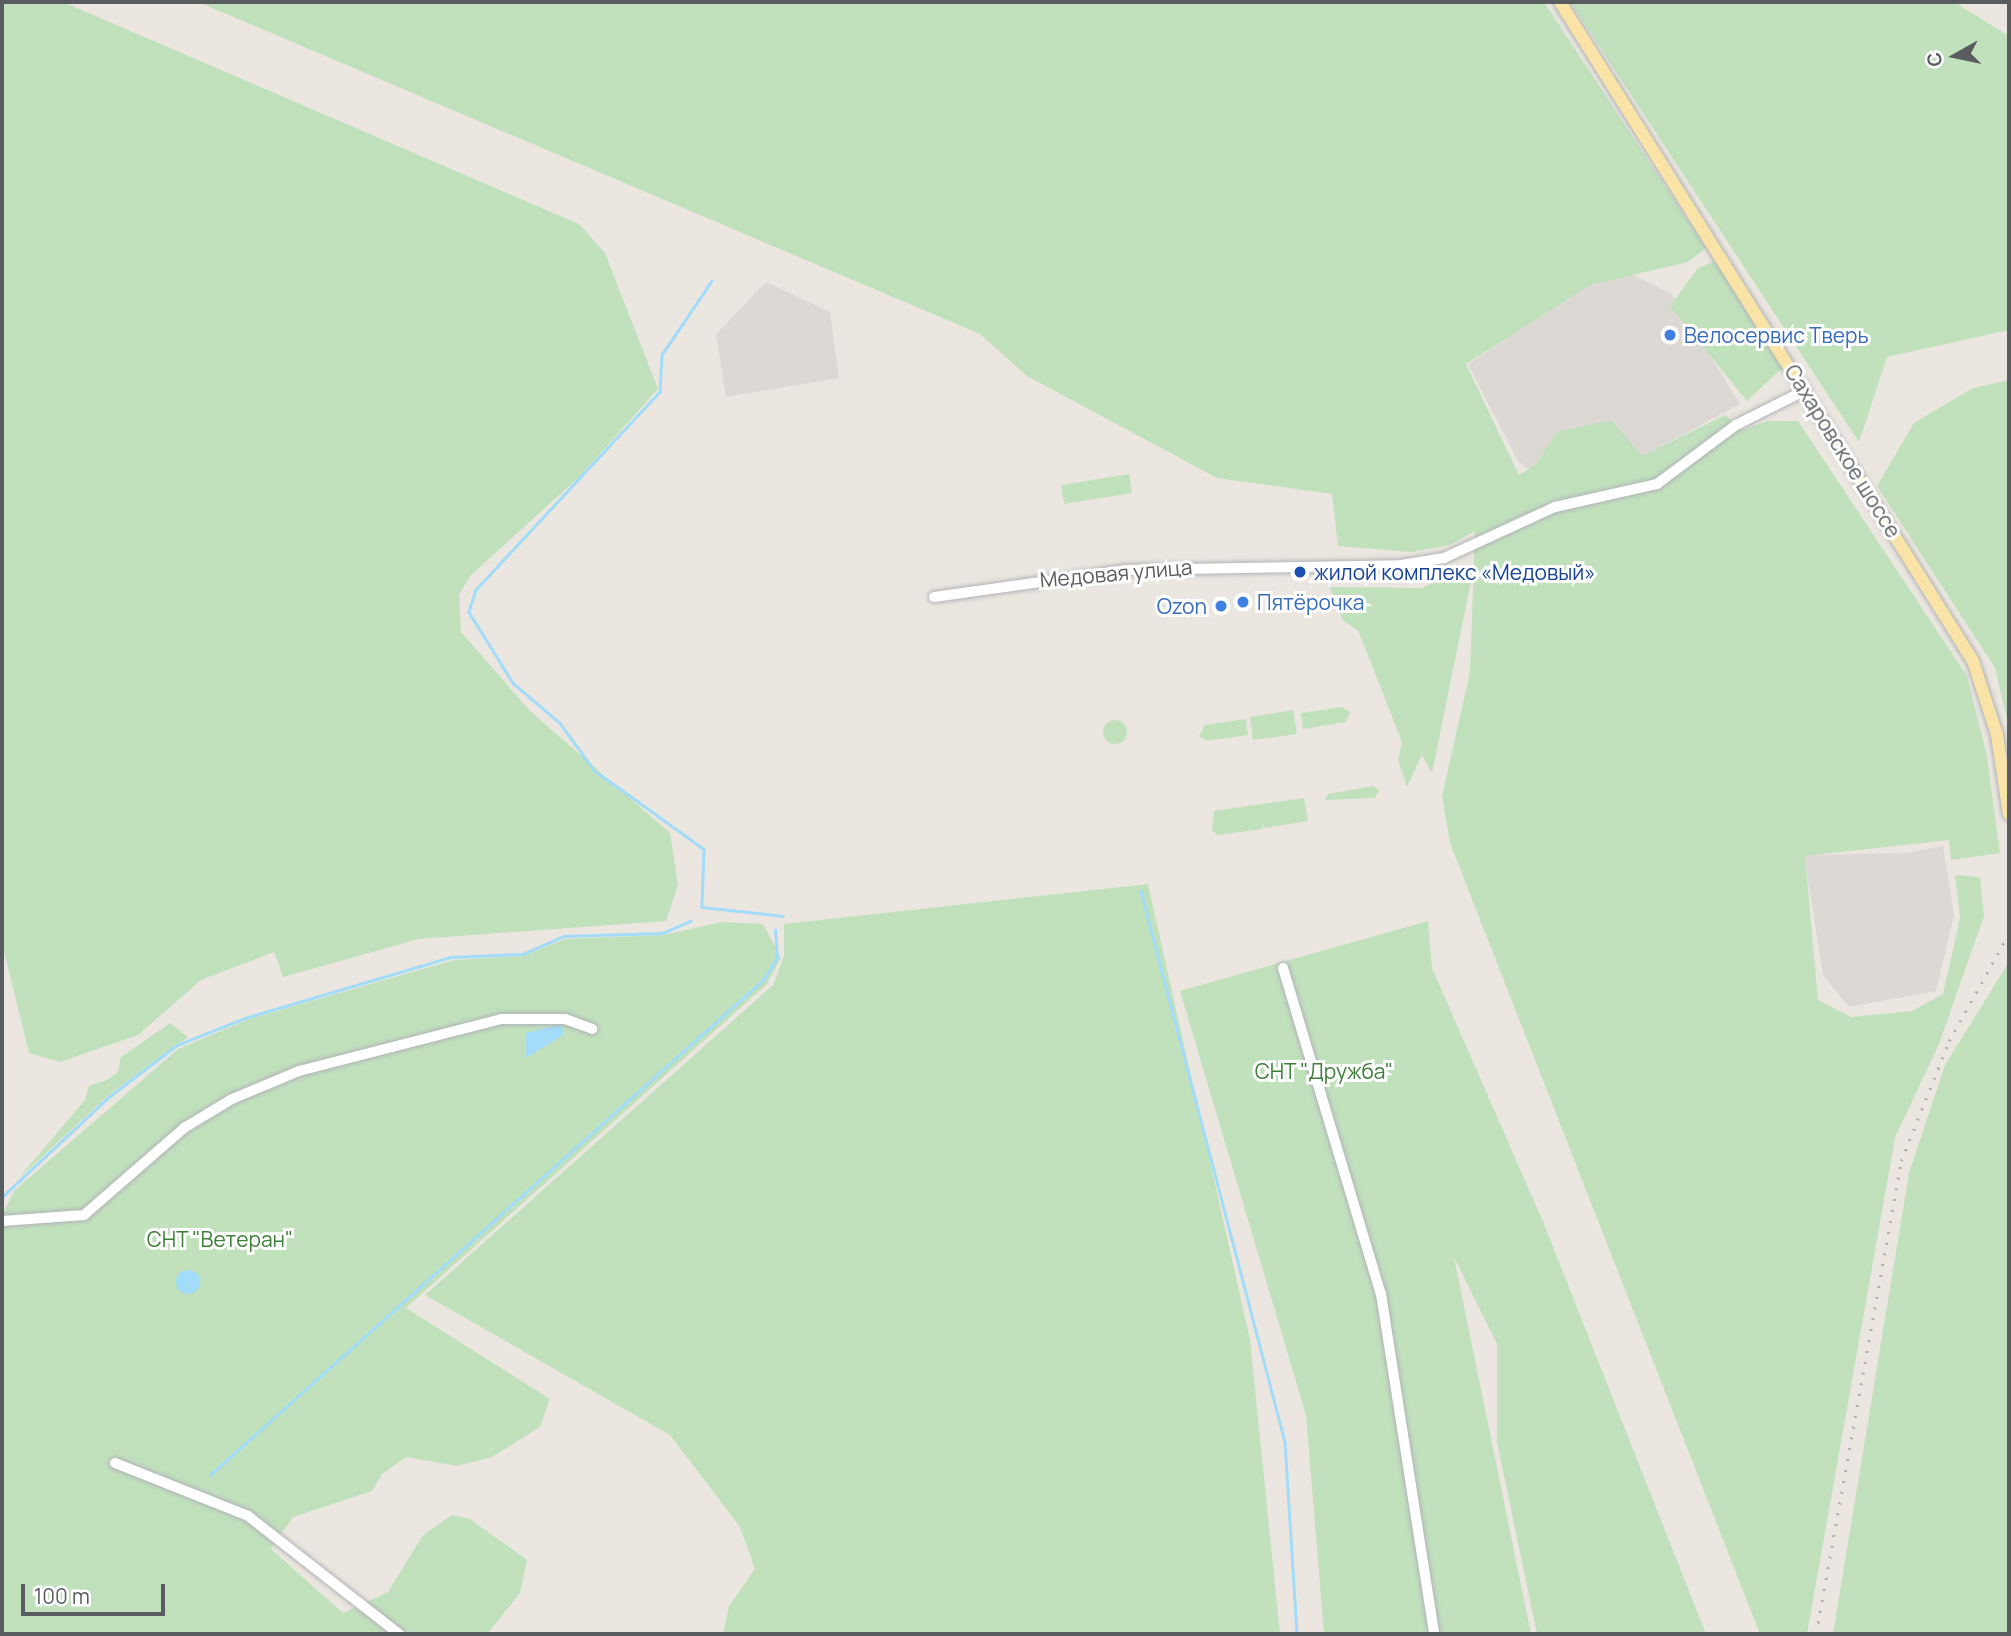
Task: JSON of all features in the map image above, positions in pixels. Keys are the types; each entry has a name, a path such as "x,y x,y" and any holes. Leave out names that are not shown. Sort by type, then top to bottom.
{"main road":[{"name":"Сахаровское шоссе","path":"1560,2 1806,390 1979,674 2009,814"}],"street":[{"name":"Медовая улица","path":"934,597 1125,570 1412,564 1467,550 1555,506 1657,484 1736,425 1806,390"},
{"path":"1283,968 1384,1304 1434,1634"},
{"path":"2,1221 84,1215 184,1128 232,1099 299,1071 501,1019 565,1019 592,1030"},
{"path":"115,1463 248,1516 399,1634"}],"shaded area":[{"path":"1615,266 1672,294 1740,404 1636,460 1545,484 1518,461 1468,364"},
{"path":"766,282 830,312 839,378 726,397 716,334"},
{"path":"1943,846 1954,915 1936,991 1849,1007 1823,975 1804,855 1907,853"}],"green space":[{"path":"2,2 63,2 579,224 605,253 658,389 579,477 470,576 459,595 461,632 530,711 670,833 678,885 666,921 419,939 283,977 274,952 201,980 138,1035 60,1062 29,1053 2,943"},
{"path":"198,2 1544,2 1706,248 1688,262 1590,285 1466,364 1519,475 1536,464 1557,432 1611,420 1642,456 1725,415 1742,430 1768,421 1798,421 1967,676 1987,756 2000,853 1951,860 1949,840 1805,856 1818,1000 1851,1017 1912,1011 1943,994 1960,918 1955,875 1980,877 1984,916 1939,1044 1895,1138 1807,1634 1760,1634 1450,843 1442,796 1470,672 1475,531 1450,545 1411,552 1338,546 1332,494 1217,478 1027,376 980,334"},
{"path":"1570,2 1954,2 2009,36 2009,330 1887,357 1859,442"},
{"path":"1715,261 1782,368 1747,401 1670,306 1698,268"},
{"path":"2009,380 2009,728 1995,668 1877,486 1914,423 1973,388"},
{"path":"1129,474 1132,493 1064,504 1061,485"},
{"path":"1474,567 1432,773 1422,755 1407,787 1398,760 1402,742 1358,630 1343,621 1330,587 1421,588"},
{"path":"1342,707 1350,712 1346,722 1303,729 1301,713"},
{"path":"1293,710 1297,734 1253,740 1250,717"},
{"path":"1246,719 1248,735 1207,741 1199,736 1205,725"},
{"path":"1115,720 1123,724 1127,732 1123,740 1115,744 1107,740 1103,732 1107,724"},
{"path":"1373,786 1379,790 1375,798 1325,800 1328,794"},
{"path":"1304,798 1308,821 1264,828 1262,823 1263,829 1217,835 1212,830 1214,811"},
{"path":"1148,884 1250,1340 1280,1634 723,1634 729,1606 755,1569 740,1527 670,1435 425,1295 773,985 784,956 784,924"},
{"name":"СНТ \"Дружба\"","path":"1428,921 1432,968 1544,1224 1706,1634 1537,1634 1497,1442 1497,1344 1454,1257 1531,1634 1324,1634 1306,1415 1180,991"},
{"name":"СНТ \"Ветеран\"","path":"721,922 763,924 781,958 767,984 406,1308 550,1399 540,1427 492,1457 457,1466 406,1457 382,1474 372,1491 293,1517 271,1549 343,1613 388,1592 423,1535 452,1515 470,1519 527,1560 520,1593 489,1632 2,1634 2,1214 15,1190 178,1049 249,1019 454,960 523,956 565,939 664,935"},
{"path":"2009,962 2009,1634 1833,1634 1909,1173 1945,1065"},
{"path":"170,1023 188,1037 110,1094 17,1180 85,1100 89,1086 107,1080 118,1072 121,1057"}],"water":[{"path":"562,1024 563,1035 526,1058 526,1033"},
{"path":"183,1270 193,1270 200,1277 200,1287 193,1294 183,1294 176,1287 176,1277"}],"waterway":[{"path":"712,281 662,355 660,392 476,590 469,612 513,683 560,723 594,770 704,849 702,907 783,916"},
{"path":"1141,891 1285,1442 1297,1634"},
{"path":"2,1197 110,1096 177,1045 245,1018 451,957 523,954 564,936 663,933 690,921"},
{"path":"210,1475 763,980 777,958 775,930"}],"railway":[{"path":"1816,1634 1901,1161 1949,1041 2009,933"}],"place":[{"name":"Велосервис Тверь","path":"1670,335"},
{"name":"жилой комплекс «Медовый»","path":"1300,572"},
{"name":"Пятёрочка","path":"1243,602"},
{"name":"Ozon","path":"1221,606"}]}
